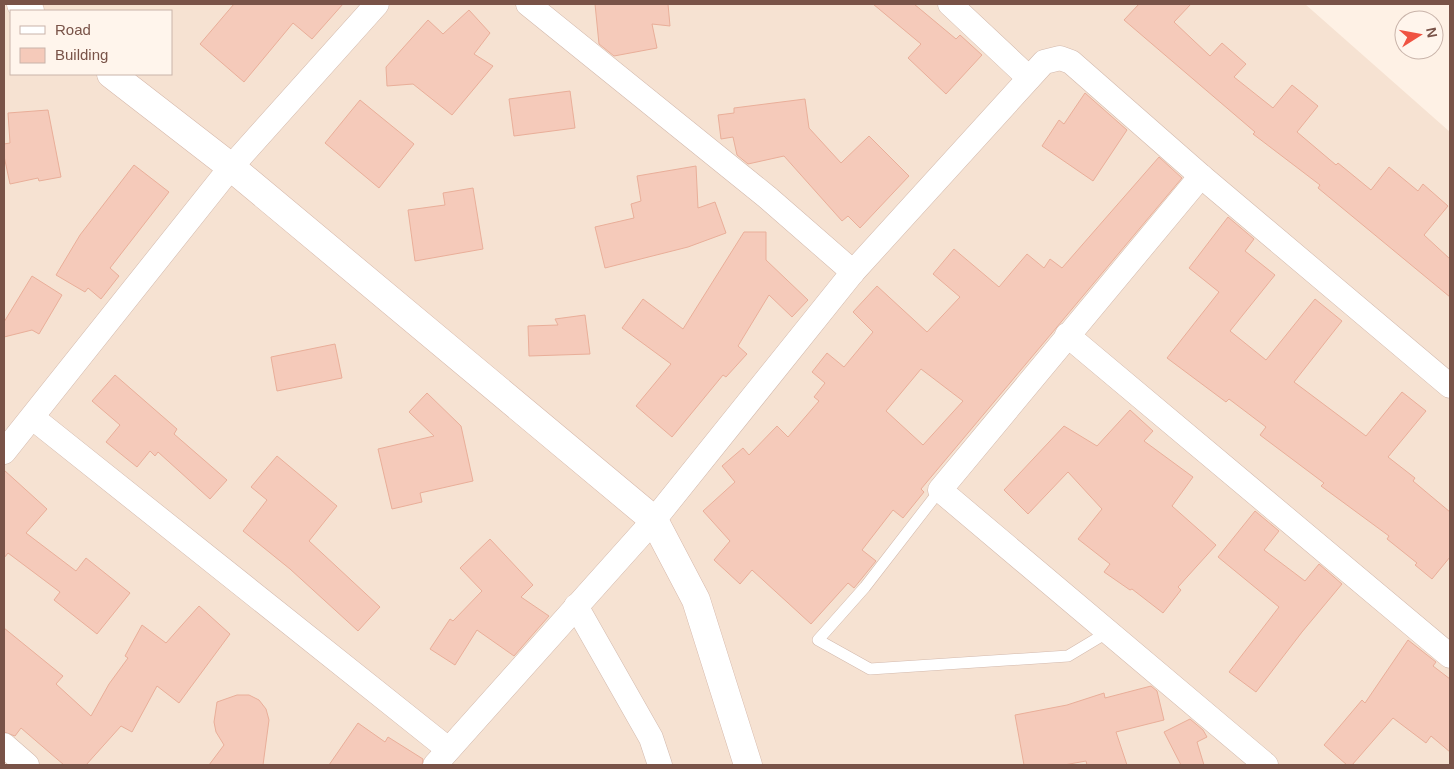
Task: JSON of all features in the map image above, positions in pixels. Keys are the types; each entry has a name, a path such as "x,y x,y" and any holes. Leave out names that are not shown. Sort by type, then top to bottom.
{"street":[{"path":"4,452 33,418 231,167 377,4"},
{"path":"528,4 767,197 853,272"},
{"path":"950,4 1029,78"},
{"path":"33,418 441,757 654,520 853,272 1044,62 1060,58 1071,62 1201,176 1450,386"},
{"path":"112,75 231,167 654,520 696,600 748,765"},
{"path":"1201,176 940,490 1266,765"},
{"path":"1067,335 1450,656"},
{"path":"576,606 651,738 660,765"},
{"path":"4,745 27,765"}],"lane":[{"path":"940,490 865,586 818,640 870,669 1068,656 1108,632"}],"shaded area":[{"path":"4,4 1305,4 1450,132 1450,765 4,765"}],"building":[{"path":"234,4 343,4 312,39 293,23 244,82 200,44"},
{"path":"595,4 668,4 670,26 652,24 657,48 614,56 599,44"},
{"path":"873,4 914,4 956,39 960,35 982,55 946,94 908,58 921,44"},
{"path":"1139,4 1191,4 1174,22 1210,56 1222,43 1246,64 1234,77 1273,108 1292,85 1318,106 1297,132 1336,165 1338,163 1371,190 1389,167 1418,191 1423,184 1448,206 1424,235 1450,259 1450,297 1318,188 1320,185 1253,134 1255,132 1124,20"},
{"path":"469,10 490,33 474,54 493,66 452,115 413,84 387,86 386,67 428,20 443,34"},
{"path":"570,91 575,128 514,136 509,99"},
{"path":"1085,93 1127,130 1093,181 1042,146 1059,120 1064,124"},
{"path":"805,99 809,128 841,163 869,136 909,176 860,228 848,216 842,221 784,156 748,164 737,155 733,137 721,139 718,115 734,113 734,108"},
{"path":"360,100 414,144 379,188 325,143"},
{"path":"48,110 61,177 39,181 38,178 10,184 4,156 4,144 10,143 8,113"},
{"path":"1159,157 1182,178 921,489 924,492 903,518 893,510 862,550 876,561 854,588 848,583 811,624 752,570 740,584 714,560 730,541 703,511 735,482 722,466 743,448 749,455 777,426 788,437 819,401 814,397 825,383 812,372 827,353 844,367 873,332 853,312 877,286 927,332 960,297 933,274 954,249 999,287 1027,254 1044,268 1050,259 1062,268","holes":["921,369 963,401 923,445 886,411"]},
{"path":"134,165 169,192 110,268 119,276 101,299 88,288 85,292 56,275 80,235"},
{"path":"696,166 698,208 715,202 726,233 688,247 605,268 595,227 634,218 631,204 641,201 637,176"},
{"path":"473,188 483,249 415,261 408,210 445,205 443,193"},
{"path":"1228,217 1254,239 1245,251 1275,275 1230,331 1266,360 1315,299 1342,321 1294,382 1366,436 1402,392 1426,411 1388,457 1415,478 1413,481 1450,512 1450,557 1432,579 1415,565 1417,563 1387,539 1389,536 1321,486 1324,483 1260,435 1266,427 1229,399 1226,402 1167,358 1219,292 1189,268"},
{"path":"744,232 766,232 766,260 808,300 792,317 769,295 738,346 747,354 726,377 723,375 672,437 636,406 671,364 622,328 643,299 683,329"},
{"path":"32,276 62,295 39,334 32,330 4,337 4,322"},
{"path":"585,315 590,354 529,356 528,326 558,325 555,319"},
{"path":"335,344 342,378 277,391 271,357"},
{"path":"115,375 177,429 174,434 227,480 210,499 158,452 155,456 150,451 137,467 106,442 120,425 92,401"},
{"path":"427,393 461,426 473,481 420,493 422,502 392,509 378,449 434,436 409,412"},
{"path":"1130,410 1153,431 1144,441 1193,477 1172,506 1216,545 1178,587 1181,590 1163,613 1132,589 1130,590 1104,572 1110,564 1078,539 1102,509 1068,472 1028,514 1004,490 1064,426 1097,446"},
{"path":"277,456 337,506 309,541 380,607 358,631 290,569 243,531 267,500 251,487"},
{"path":"4,470 47,509 26,533 76,571 86,558 130,593 97,634 54,600 60,592 8,553 4,558"},
{"path":"1255,511 1279,531 1264,550 1305,581 1319,564 1342,584 1256,692 1229,672 1279,607 1218,557"},
{"path":"490,539 533,585 521,597 549,616 514,656 477,630 455,665 430,649 450,619 453,621 482,591 460,568"},
{"path":"199,606 230,634 179,703 157,686 132,732 121,726 86,765 64,765 21,728 15,736 4,732 4,628 63,676 56,684 91,716 109,684 128,658 125,656 142,625 166,643"},
{"path":"1408,640 1436,662 1433,666 1450,679 1450,752 1431,736 1426,743 1393,718 1352,765 1347,765 1324,745 1362,700 1365,703"},
{"path":"1151,686 1157,691 1164,720 1116,732 1127,765 1087,765 1086,761 1064,765 1024,765 1015,715 1067,705 1104,693 1105,698"},
{"path":"237,695 249,695 259,700 266,709 269,720 263,765 209,765 224,745 216,732 214,722 217,702"},
{"path":"1190,719 1203,730 1207,737 1197,742 1204,765 1181,765 1164,732"},
{"path":"358,723 385,742 388,737 423,759 422,765 329,765"}]}
